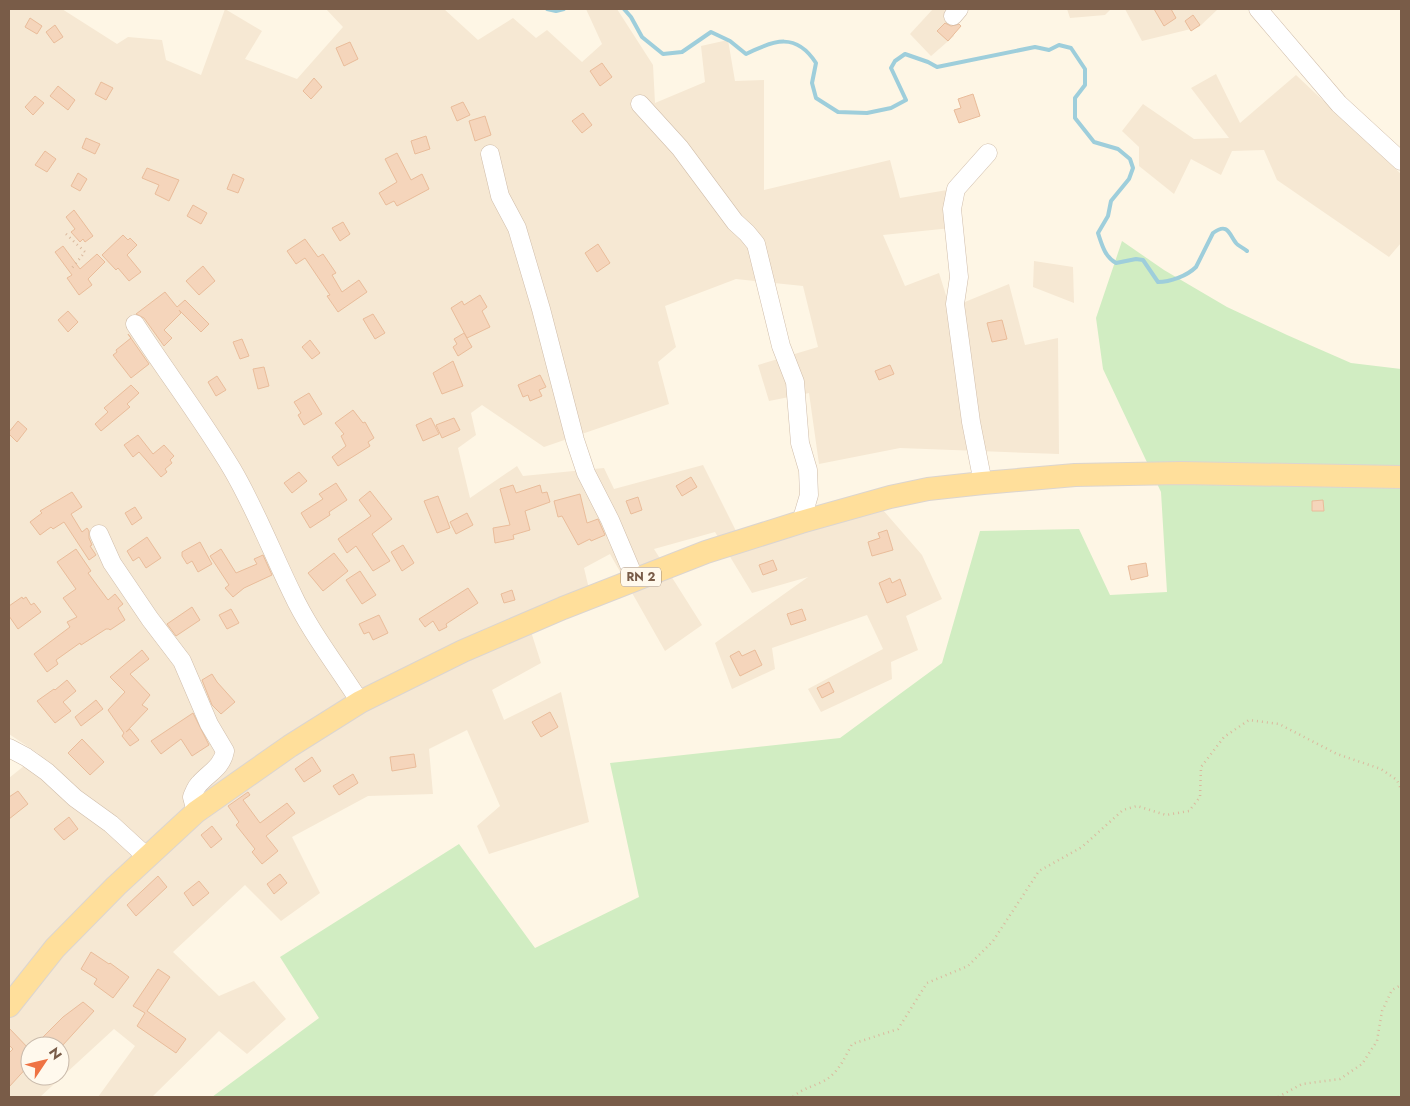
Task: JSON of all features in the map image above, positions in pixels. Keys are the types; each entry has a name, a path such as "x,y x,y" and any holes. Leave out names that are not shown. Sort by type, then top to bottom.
{"main road":[{"name":"RN 2","path":"11,999 78,923 196,812 290,746 360,702 463,651 635,579 706,552 801,522 890,497 928,489 983,483 1075,475 1133,474 1401,477"}],"street":[{"path":"1258,9 1339,104 1401,161"},
{"path":"640,104 680,148 734,222 756,244 781,346 794,382 800,443 808,470 809,495 801,522"},
{"path":"983,483 971,422 955,304 959,277 952,209 956,189 988,153"},
{"path":"490,154 500,196 517,228 541,309 575,440 586,473 610,520 635,579"},
{"path":"134,324 186,398 233,470 292,594 314,632 360,702"},
{"path":"99,534 112,563 150,619 182,661 209,724 225,751 223,761 198,784 192,797 196,812"},
{"path":"9,748 47,772 75,798 111,824 148,857"}],"path":[{"path":"66,234 85,252 72,268"},
{"path":"793,1097 800,1091 823,1082 838,1070 852,1044 898,1028 927,983 968,966 993,941 1039,871 1082,847 1123,810 1137,806 1166,815 1189,811 1200,797 1201,767 1224,736 1249,720 1279,724 1337,754 1381,769 1398,780 1401,789"},
{"path":"1278,1097 1302,1084 1340,1078 1362,1064 1377,1040 1382,1011 1392,990 1401,985"}],"shaded area":[{"path":"9,9 62,9 117,44 128,37 162,40 166,60 201,75 225,9 262,31 245,59 297,79 343,27 326,9 444,9 478,40 513,18 536,38 547,30 582,62 602,44 586,9 617,9 653,65 655,103 705,82 701,46 728,40 735,81 764,80 764,190 890,160 900,198 953,189 961,227 883,235 905,286 939,273 950,308 1009,284 1025,345 1058,338 1059,454 900,448 819,464 809,393 769,401 758,365 818,347 803,286 736,279 665,306 676,347 658,362 669,404 544,447 482,405 471,413 476,435 458,448 470,498 517,466 523,476 604,468 614,489 703,465 744,547 883,510 922,555 942,599 906,616 918,650 891,662 892,679 821,712 808,689 883,649 867,615 772,648 775,669 732,689 715,643 808,577 752,593 715,532 654,549 702,625 665,651 610,554 584,568 590,593 527,619 541,663 492,690 504,720 561,692 589,822 489,854 477,826 500,806 467,730 429,749 433,794 368,796 292,837 320,893 281,921 245,885 173,952 219,996 254,981 286,1019 247,1054 219,1031 152,1097 98,1097 135,1046 114,1029 70,1069 70,1036 20,1036 20,1086 52,1086 40,1097 9,1097 9,778 39,754 9,734"},
{"path":"933,9 944,9 954,36 931,56 910,34"},
{"path":"1067,9 1111,9 1105,15 1070,18"},
{"path":"1125,9 1218,9 1199,27 1142,41"},
{"path":"1216,74 1240,123 1296,75 1401,174 1401,243 1389,257 1277,180 1264,150 1232,151 1221,175 1191,159 1174,194 1139,166 1139,147 1122,131 1143,104 1194,139 1229,138 1191,88"},
{"path":"1034,261 1073,267 1074,303 1033,287"}],"green space":[{"path":"1122,241 1164,270 1227,307 1287,335 1351,363 1401,369 1401,1097 212,1097 319,1018 280,957 459,844 535,948 639,897 610,763 840,738 942,663 980,531 1079,529 1110,595 1167,592 1161,492 1103,369 1096,318"}],"building":[{"path":"1154,9 1171,9 1176,18 1164,26"},
{"path":"1193,15 1200,25 1191,31 1185,21"},
{"path":"30,18 42,26 37,34 25,27"},
{"path":"945,23 951,26 959,24 961,26 948,41 937,31"},
{"path":"55,25 63,37 54,43 46,32"},
{"path":"350,42 358,59 344,66 336,48"},
{"path":"602,63 612,77 600,86 590,71"},
{"path":"314,78 322,87 311,99 303,91"},
{"path":"101,82 113,88 106,100 95,94"},
{"path":"58,86 75,100 68,110 50,96"},
{"path":"973,94 980,116 959,123 954,110 961,108 958,99"},
{"path":"35,96 44,103 33,115 25,107"},
{"path":"463,102 470,115 457,121 451,107"},
{"path":"583,113 592,125 582,133 572,121"},
{"path":"485,116 491,135 475,141 469,121"},
{"path":"426,136 430,149 415,154 411,141"},
{"path":"86,138 100,144 95,154 82,148"},
{"path":"45,151 56,159 47,172 35,165"},
{"path":"397,153 411,180 422,174 429,189 397,206 394,201 386,205 379,193 397,182 385,159"},
{"path":"147,168 179,180 169,201 155,194 159,185 142,178"},
{"path":"78,173 87,179 80,191 71,186"},
{"path":"233,174 244,179 238,193 227,189"},
{"path":"193,205 207,213 201,224 187,216"},
{"path":"74,210 93,236 85,242 83,239 80,242 71,232 75,229 66,217"},
{"path":"343,222 350,234 340,241 332,228"},
{"path":"123,235 128,240 130,238 137,245 127,255 141,272 129,281 118,268 116,270 102,255"},
{"path":"305,239 318,257 323,254 336,273 332,275 342,292 359,280 367,292 338,312 327,296 330,295 305,258 296,264 287,251"},
{"path":"598,244 610,263 597,272 585,253"},
{"path":"63,246 80,269 97,254 105,262 88,279 92,285 79,295 67,278 72,275 55,252"},
{"path":"203,266 215,281 199,295 186,281"},
{"path":"165,292 177,307 185,300 209,324 201,332 179,310 181,313 164,330 172,338 164,346 144,318 136,314"},
{"path":"480,295 487,307 482,311 490,327 467,338 451,308 462,301 464,305"},
{"path":"68,311 78,322 68,332 58,320"},
{"path":"373,314 385,333 375,339 363,319"},
{"path":"1002,320 1007,339 992,342 987,323"},
{"path":"464,333 472,347 458,356 453,347 457,344 454,339"},
{"path":"131,338 149,364 131,378 113,355 117,352 116,350"},
{"path":"242,339 249,356 240,359 233,342"},
{"path":"310,340 320,353 312,359 302,347"},
{"path":"453,361 463,386 442,394 433,373"},
{"path":"890,365 894,374 879,380 875,371"},
{"path":"264,367 269,386 258,389 253,369"},
{"path":"540,375 546,387 539,390 542,396 530,401 528,395 523,397 518,385"},
{"path":"217,376 226,390 216,396 208,382"},
{"path":"131,385 139,393 127,404 130,407 101,431 95,424 108,412 104,408"},
{"path":"309,393 322,414 304,425 298,415 301,413 294,402"},
{"path":"353,410 363,423 365,422 374,438 368,442 370,446 338,466 332,457 346,446 341,436 344,434 335,423"},
{"path":"431,418 439,434 423,441 416,425"},
{"path":"454,418 460,430 442,438 436,425"},
{"path":"18,421 27,429 17,442 9,432"},
{"path":"138,435 153,454 164,445 174,456 170,460 172,463 165,469 167,472 161,477 139,452 133,457 124,445"},
{"path":"299,472 307,481 292,493 284,483"},
{"path":"691,477 697,487 682,496 676,486"},
{"path":"336,483 347,500 329,512 330,515 310,528 301,513 323,499 319,494"},
{"path":"513,485 516,493 540,485 542,493 547,492 550,502 525,511 530,530 513,535 514,539 495,543 493,528 510,525 500,489"},
{"path":"370,491 392,519 372,534 390,561 373,571 356,546 347,553 338,539 371,516 359,500"},
{"path":"72,492 82,507 71,514 82,532 87,528 89,531 92,545 90,546 96,555 89,560 64,522 53,529 51,527 40,535 30,522 42,513 40,511"},
{"path":"580,494 587,523 598,519 605,535 578,545 562,516 558,517 554,501"},
{"path":"438,496 450,528 437,533 424,501"},
{"path":"638,497 642,510 631,514 626,501"},
{"path":"1323,500 1324,511 1312,511 1312,501"},
{"path":"135,507 142,518 132,525 125,513"},
{"path":"467,513 473,525 456,534 450,522"},
{"path":"887,530 893,550 872,556 868,542 880,538 878,533"},
{"path":"147,537 161,558 146,568 139,557 133,561 127,551"},
{"path":"200,542 212,564 198,572 192,561 187,564 182,556 182,552"},
{"path":"403,545 414,563 402,571 391,552"},
{"path":"76,549 91,571 88,573 108,600 115,594 123,604 118,608 125,620 110,630 106,629 81,645 80,643 56,660 58,664 47,672 34,654 70,627 67,622 77,617 63,598 76,589 57,562"},
{"path":"221,549 236,573 257,564 254,559 263,555 272,575 244,588 233,597 225,588 229,585 210,556"},
{"path":"334,553 348,571 323,591 308,573"},
{"path":"773,560 777,570 763,575 759,565"},
{"path":"1146,563 1148,576 1131,580 1128,566"},
{"path":"360,571 376,595 362,604 346,580"},
{"path":"890,578 892,583 900,579 906,595 887,603 879,583"},
{"path":"468,588 478,603 446,624 447,627 439,631 433,621 425,627 419,619"},
{"path":"512,590 515,600 504,603 501,594"},
{"path":"22,597 23,599 26,597 31,605 34,603 41,612 18,629 9,616 9,606"},
{"path":"192,607 200,620 176,636 167,624"},
{"path":"231,609 239,623 227,629 219,615"},
{"path":"802,609 806,620 791,625 787,614"},
{"path":"379,615 388,633 373,640 369,632 364,634 359,624"},
{"path":"142,650 149,659 130,674 150,695 142,705 148,709 126,732 130,729 139,740 130,746 122,736 124,733 108,710 125,692 110,677"},
{"path":"755,650 762,665 740,676 730,656 739,651 742,656"},
{"path":"212,674 235,702 221,714 212,705 202,680"},
{"path":"67,680 76,691 63,702 71,711 55,723 37,701"},
{"path":"829,682 834,692 822,698 817,688"},
{"path":"96,700 103,709 81,726 75,717"},
{"path":"550,712 558,727 541,737 532,722"},
{"path":"193,713 209,745 192,756 181,739 161,754 151,741"},
{"path":"82,739 104,762 90,775 68,753"},
{"path":"414,754 416,767 392,771 390,757"},
{"path":"312,757 321,771 304,782 295,769"},
{"path":"353,774 358,783 339,795 333,786"},
{"path":"18,791 28,804 9,819 9,797"},
{"path":"248,792 250,795 243,800 260,823 287,803 295,813 266,836 278,851 262,864 252,852 255,849 236,825 239,822 228,806"},
{"path":"69,817 78,829 64,840 54,829"},
{"path":"212,826 222,839 211,848 201,835"},
{"path":"280,874 287,883 274,894 267,884"},
{"path":"158,876 167,887 136,916 127,905"},
{"path":"199,881 209,893 193,906 184,893"},
{"path":"91,952 129,977 113,998 94,984 97,979 81,969"},
{"path":"158,969 170,977 147,1011 186,1039 176,1053 137,1026 145,1013 133,1006"},
{"path":"83,1002 94,1011 70,1037 44,1036 63,1017"},
{"path":"9,1028 20,1040 20,1075 9,1087 9,1053 13,1049 9,1045"}],"waterway":[{"path":"547,9 556,11 564,9"},
{"path":"624,9 631,17 642,37 663,54 682,52 711,32 730,41 746,54 775,43 792,43 801,47 816,63 812,83 816,98 838,112 867,113 891,108 906,100 891,68 895,61 905,54 937,67 1035,47 1049,50 1059,45 1071,48 1085,69 1085,85 1075,98 1075,118 1094,142 1118,149 1130,159 1133,168 1129,179 1111,201 1108,216 1098,233 1104,250 1109,257 1116,263 1136,259 1143,260 1158,282 1178,278 1196,267 1213,233 1218,230 1228,230 1237,244 1247,251"}]}
